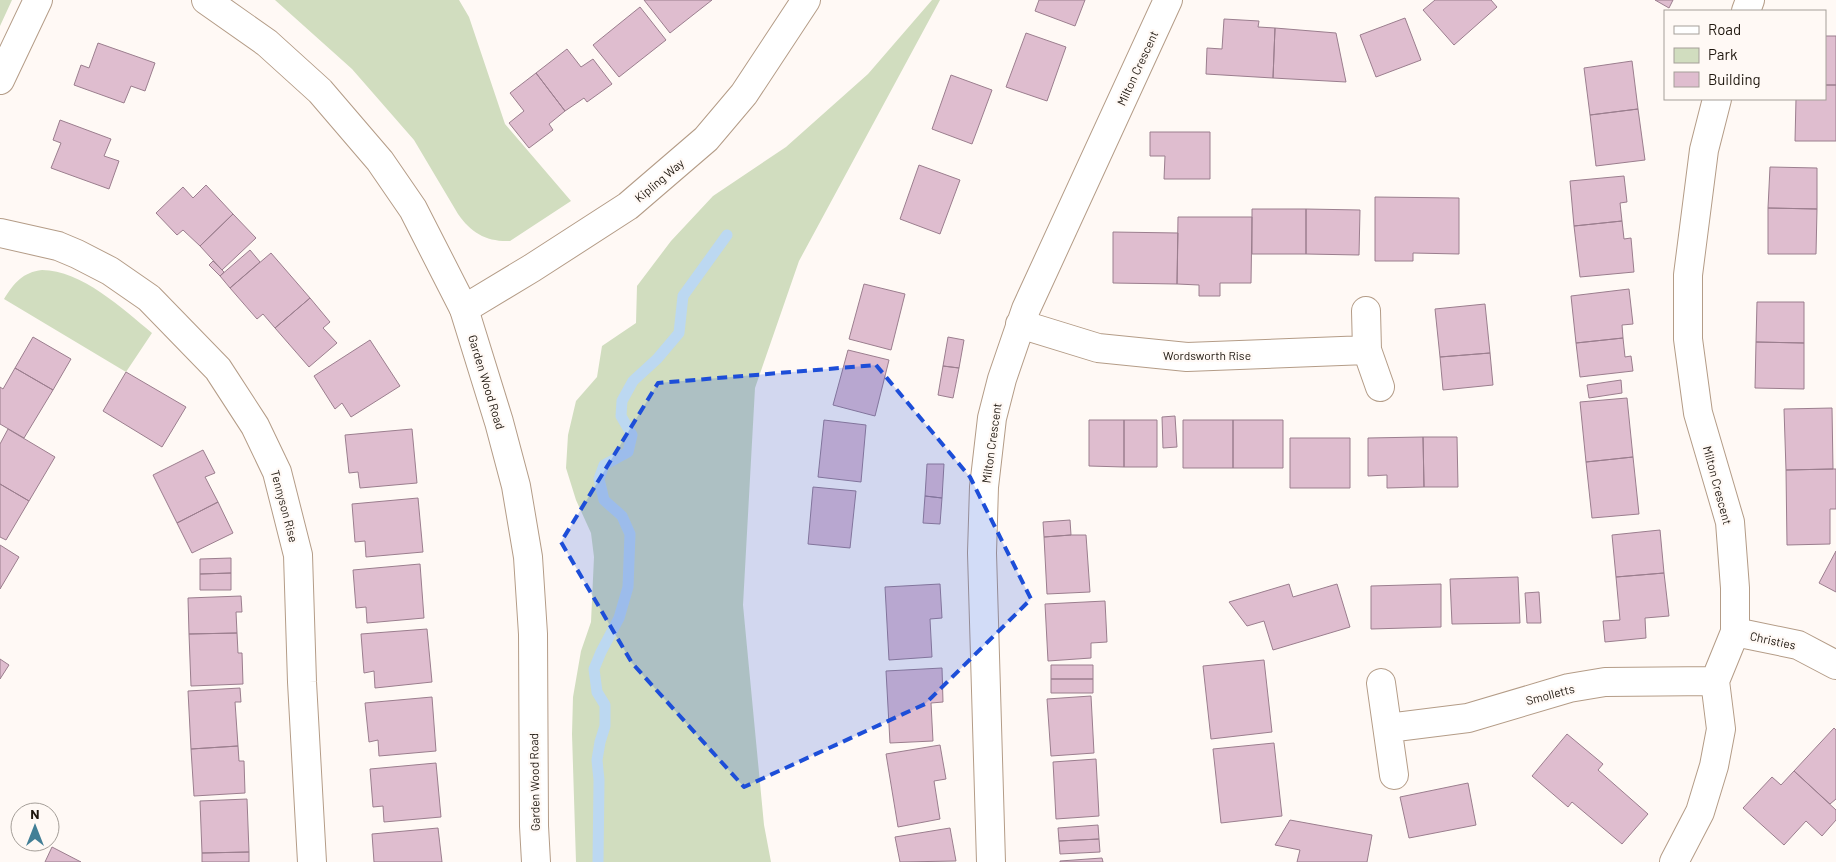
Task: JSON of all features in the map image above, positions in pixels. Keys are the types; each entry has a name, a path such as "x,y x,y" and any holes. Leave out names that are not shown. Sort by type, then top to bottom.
{"street":[{"path":"0,80 38,0"},
{"name":"Garden Wood Road","path":"206,0 266,43 320,91 380,161 413,209 464,309 499,422 516,486 528,557 533,634 534,826 536,862"},
{"name":"Kipling Way","path":"464,309 628,206 706,139 744,94 806,0"},
{"name":"Milton Crescent","path":"991,862 982,553 984,487 992,418 1002,379 1020,324 1168,0"},
{"name":"Milton Crescent","path":"1715,680 1735,632 1735,588 1730,522 1698,412 1688,338 1688,275 1704,150 1717,100"},
{"name":"Tennyson Rise","path":"0,233 58,246 77,254 110,271 149,298 218,369 255,426 277,472 298,555 302,682 312,862"},
{"path":"1366,311 1367,350 1380,387"},
{"name":"Wordsworth Rise","path":"1020,324 1098,348 1187,357 1367,350"},
{"name":"Christies","path":"1735,632 1798,645 1836,665"},
{"path":"1674,862 1700,812 1714,766 1722,729 1715,680"},
{"name":"Smolletts","path":"1388,728 1468,718 1569,688 1605,682 1715,680"},
{"path":"1381,683 1394,775"}],"highlighted area":[{"path":"876,365 970,477 1031,599 925,704 744,787 632,663 561,542 658,383"}],"green space":[{"path":"0,0 12,0 0,26"},
{"path":"275,0 459,0 469,17 505,124 571,201 510,241 494,240 474,231 458,214 414,140 352,69"},
{"path":"932,0 940,0 799,261 755,388 743,605 764,825 771,862 576,862 572,734 573,697 581,651 591,622 594,557 591,533 576,500 566,468 568,435 576,401 597,377 602,346 636,323 637,286 671,241 713,196 786,147 868,74"},
{"path":"42,270 72,276 101,292 152,333 126,372 4,299 20,279 29,273"}],"building":[{"path":"644,0 712,0 670,33"},
{"path":"1039,0 1085,0 1075,26 1035,11"},
{"path":"1435,0 1491,0 1497,7 1454,45 1423,10"},
{"path":"1655,0 1673,0 1669,8"},
{"path":"640,7 666,40 619,77 593,45"},
{"path":"1405,18 1421,60 1376,77 1360,35"},
{"path":"1224,19 1259,21 1258,27 1275,28 1273,78 1206,74 1207,48 1222,49"},
{"path":"1275,28 1336,33 1346,82 1273,78"},
{"path":"1026,33 1066,47 1047,101 1006,87"},
{"path":"1826,36 1836,36 1836,85 1826,85"},
{"path":"98,43 155,63 145,91 131,86 124,103 74,85 81,65 89,68"},
{"path":"567,49 581,67 593,59 612,84 587,102 584,98 565,111 536,73"},
{"path":"1632,61 1638,109 1590,115 1584,68"},
{"path":"536,73 565,111 549,124 553,130 529,148 509,123 524,111 510,93"},
{"path":"951,75 992,90 972,144 932,129"},
{"path":"1826,85 1836,85 1836,141 1795,141 1796,100 1826,100"},
{"path":"1638,109 1645,160 1596,166 1590,115"},
{"path":"60,120 111,139 104,156 119,161 109,189 51,168 61,143 53,140"},
{"path":"1150,132 1210,132 1210,179 1164,179 1165,156 1150,156"},
{"path":"919,165 960,180 940,234 900,219"},
{"path":"1770,167 1817,168 1817,209 1768,208"},
{"path":"1624,176 1627,202 1620,203 1622,221 1574,226 1570,181"},
{"path":"206,185 233,214 200,246 183,230 177,235 156,213 183,187 193,198"},
{"path":"1375,197 1459,198 1459,254 1413,253 1413,261 1375,261"},
{"path":"1768,208 1817,209 1816,254 1768,254"},
{"path":"1252,209 1306,209 1306,254 1252,254"},
{"path":"1306,209 1360,210 1359,255 1306,254"},
{"path":"233,214 256,238 222,270 200,246"},
{"path":"1178,217 1252,217 1251,283 1220,283 1220,296 1199,296 1199,285 1177,284"},
{"path":"1622,221 1624,239 1631,238 1634,272 1580,277 1574,226"},
{"path":"1113,232 1178,233 1177,284 1113,283"},
{"path":"250,250 260,262 230,288 220,276"},
{"path":"271,253 310,298 275,328 263,314 257,319 230,288"},
{"path":"213,261 224,272 220,276 209,265"},
{"path":"864,284 905,294 891,350 849,339"},
{"path":"1629,289 1633,324 1622,325 1623,338 1576,343 1571,296"},
{"path":"310,298 330,322 323,328 337,343 309,367 275,328"},
{"path":"1757,302 1804,302 1804,343 1756,342"},
{"path":"1485,304 1490,353 1440,357 1435,309"},
{"path":"33,337 71,359 53,390 15,368"},
{"path":"948,337 964,340 959,368 943,366"},
{"path":"1623,338 1625,357 1631,356 1633,371 1580,377 1576,343"},
{"path":"370,340 400,386 351,417 342,403 335,409 314,376"},
{"path":"1756,342 1804,343 1804,389 1755,388"},
{"path":"848,350 889,360 875,416 833,405"},
{"path":"1490,353 1493,385 1443,390 1440,357"},
{"path":"943,366 959,368 953,398 938,395"},
{"path":"15,368 53,390 24,438 0,424 0,387 3,389"},
{"path":"126,372 186,407 162,447 103,411"},
{"path":"1621,380 1622,393 1589,398 1587,385"},
{"path":"1627,398 1633,457 1586,462 1580,402"},
{"path":"1832,408 1833,469 1786,470 1784,409"},
{"path":"1175,416 1177,447 1163,448 1162,417"},
{"path":"824,420 866,425 861,482 818,477"},
{"path":"1089,420 1124,420 1124,467 1089,466"},
{"path":"1124,420 1157,420 1157,467 1124,467"},
{"path":"1183,420 1233,420 1233,468 1183,468"},
{"path":"1233,420 1283,420 1283,468 1233,468"},
{"path":"8,429 55,457 29,501 0,484 0,444"},
{"path":"412,429 417,483 360,488 358,472 349,473 345,435"},
{"path":"1423,437 1424,487 1387,488 1387,475 1368,476 1368,438"},
{"path":"1423,437 1457,437 1458,487 1424,487"},
{"path":"1290,438 1350,438 1350,488 1290,488"},
{"path":"203,450 215,473 205,477 218,502 177,523 153,475"},
{"path":"1633,457 1639,514 1592,518 1586,462"},
{"path":"927,464 944,464 942,498 925,496"},
{"path":"1836,469 1836,509 1830,509 1830,544 1787,545 1786,470"},
{"path":"0,484 29,501 6,540 0,537"},
{"path":"813,487 856,491 850,548 808,544"},
{"path":"925,496 942,498 940,524 923,523"},
{"path":"418,498 423,552 366,557 365,541 355,542 352,504"},
{"path":"218,502 233,533 192,553 177,523"},
{"path":"1070,520 1071,535 1044,537 1043,522"},
{"path":"1660,530 1664,573 1616,577 1612,535"},
{"path":"1086,535 1090,592 1047,594 1044,537"},
{"path":"0,545 19,557 0,589"},
{"path":"1836,551 1836,592 1819,583"},
{"path":"231,558 231,573 200,574 200,559"},
{"path":"420,564 424,618 367,623 366,607 356,608 353,570"},
{"path":"231,573 231,590 200,590 200,574"},
{"path":"1664,573 1669,616 1645,618 1646,638 1605,642 1603,621 1620,620 1616,577"},
{"path":"1518,577 1520,623 1452,624 1450,579"},
{"path":"940,584 942,618 930,619 932,657 889,660 885,587"},
{"path":"1289,584 1293,597 1337,584 1350,627 1273,650 1264,621 1247,626 1229,602"},
{"path":"1441,584 1441,627 1371,629 1371,586"},
{"path":"1539,592 1541,623 1527,623 1525,593"},
{"path":"241,596 242,612 236,612 237,633 189,634 188,598"},
{"path":"1105,601 1107,642 1091,643 1091,658 1048,661 1045,604"},
{"path":"427,629 432,682 375,688 374,671 364,673 361,634"},
{"path":"237,633 238,653 242,653 243,684 191,686 189,634"},
{"path":"0,659 9,665 0,679"},
{"path":"1264,660 1272,732 1211,739 1203,666"},
{"path":"1051,665 1093,665 1093,679 1051,679"},
{"path":"942,668 943,702 931,703 933,741 890,743 886,671"},
{"path":"1051,679 1093,679 1093,693 1051,693"},
{"path":"240,688 241,702 235,702 238,746 191,749 188,691"},
{"path":"1091,696 1094,753 1051,756 1047,699"},
{"path":"432,697 436,751 379,756 378,740 369,742 365,703"},
{"path":"1834,728 1836,730 1836,799 1830,804 1794,771"},
{"path":"1567,734 1603,764 1598,770 1648,814 1622,844 1572,802 1568,807 1532,776"},
{"path":"1274,743 1282,816 1221,823 1213,749"},
{"path":"940,745 946,779 934,781 940,819 898,827 886,754"},
{"path":"238,746 239,761 244,761 245,793 194,796 191,749"},
{"path":"1096,759 1099,816 1056,819 1053,762"},
{"path":"436,763 441,817 384,822 383,806 373,807 370,769"},
{"path":"1794,771 1836,810 1836,820 1822,836 1806,821 1784,845 1743,808 1772,777 1781,785"},
{"path":"1468,783 1476,825 1409,838 1400,797"},
{"path":"247,799 249,852 202,853 200,801"},
{"path":"1290,820 1372,835 1367,862 1297,862 1300,850 1275,845"},
{"path":"1098,825 1099,839 1059,841 1058,828"},
{"path":"438,828 442,862 374,862 372,834"},
{"path":"950,828 956,861 900,862 895,837"},
{"path":"1099,839 1100,852 1060,854 1059,841"},
{"path":"60,851 81,862 45,862 50,852"},
{"path":"249,852 249,862 202,862 202,853"},
{"path":"1102,858 1103,862 1060,862 1060,861"}],"waterway":[{"path":"598,862 599,780 597,760 605,726 605,705 597,692 594,669 619,618 628,587 630,534 622,516 604,500 599,479 604,465 628,452 632,435 621,416 622,401 633,381 657,359 679,333 683,296 727,235"}]}
